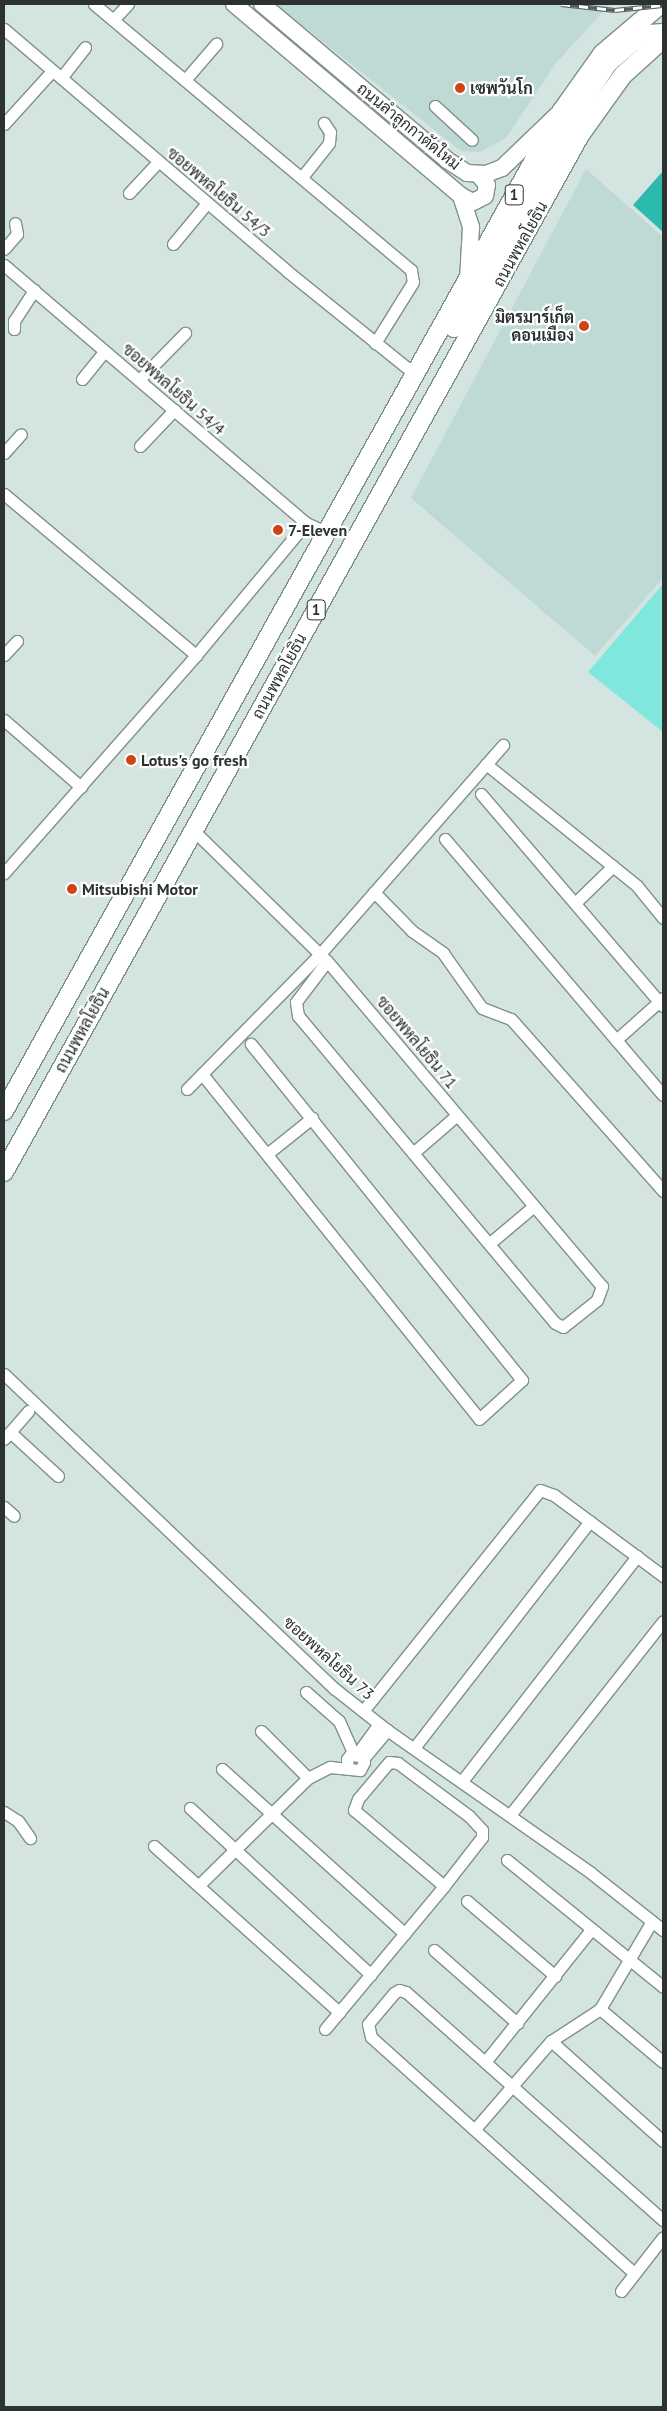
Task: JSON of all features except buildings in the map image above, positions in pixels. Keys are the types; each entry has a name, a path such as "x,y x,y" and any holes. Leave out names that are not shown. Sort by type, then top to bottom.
{"main road":[{"name":"ถนนลำลูกกาตัดใหม่","path":"234,4 461,196 471,227 468,279"},
{"name":"ถนนลำลูกกาตัดใหม่","path":"262,4 458,168 478,174 502,168 561,112"},
{"name":"ถนนพหลโยธิน","path":"4,1111 561,112 603,53 652,6"},
{"path":"392,416 425,378 575,114 608,63 634,41 649,34 663,33"},
{"name":"ถนนพหลโยธิน","path":"4,1172 580,136 623,75 663,38"},
{"path":"461,196 473,202 485,196 487,185 478,174"},
{"path":"326,532 350,550"}],"street":[{"path":"94,4 406,264 414,274 413,282 375,344"},
{"path":"113,20 128,4"},
{"name":"ซอยพหลโยธิน 54/3","path":"4,29 158,162 375,344 416,375"},
{"path":"186,80 216,44"},
{"path":"4,124 85,47"},
{"path":"435,106 472,140"},
{"path":"302,177 330,142 330,132 324,123"},
{"path":"129,192 158,162"},
{"path":"173,244 207,203"},
{"path":"4,249 17,234 15,223"},
{"name":"ซอยพหลโยธิน 54/4","path":"4,265 306,522 326,532"},
{"path":"14,329 14,320 34,290"},
{"path":"139,380 185,333"},
{"path":"82,379 105,351"},
{"path":"140,446 174,410"},
{"path":"4,454 21,434"},
{"path":"4,494 196,654"},
{"path":"4,873 196,654 306,522"},
{"path":"4,655 18,641"},
{"path":"4,720 81,787"},
{"path":"504,745 374,892 323,957 296,1002 295,1010 490,1243 534,1206"},
{"path":"486,764 637,886 663,918"},
{"path":"481,794 662,1002 616,1040"},
{"name":"ซอยพหลโยธิน 71","path":"193,830 323,957 602,1286 597,1300 563,1327 558,1326 490,1243"},
{"path":"445,839 663,1095"},
{"path":"576,903 613,866"},
{"path":"374,892 412,931 443,953 482,1008 511,1019 663,1191"},
{"path":"187,1089 323,957"},
{"path":"202,1074 479,1419 522,1380 251,1044"},
{"path":"413,1153 457,1114"},
{"path":"267,1154 312,1118"},
{"name":"ซอยพหลโยธิน 73","path":"4,1374 328,1682 383,1727 510,1815 663,1930"},
{"path":"28,1411 7,1436 58,1476"},
{"path":"363,1711 540,1490 547,1490 663,1576"},
{"path":"4,1507 14,1516"},
{"path":"414,1748 590,1521"},
{"path":"462,1781 637,1556"},
{"path":"510,1815 663,1621"},
{"path":"306,1692 339,1721 358,1755 360,1770"},
{"path":"348,1768 347,1759 358,1755 383,1727"},
{"path":"261,1731 308,1778"},
{"path":"325,2029 371,1976 444,1886 482,1838 482,1830 469,1816 398,1763 386,1764 358,1799 354,1810 444,1886"},
{"path":"199,1885 234,1848 308,1778 330,1767 360,1770 375,1778"},
{"path":"222,1769 405,1934"},
{"path":"190,1808 371,1976"},
{"path":"4,1812 18,1821 30,1838"},
{"path":"154,1846 339,2012"},
{"path":"507,1860 590,1931 663,1987"},
{"path":"467,1901 555,1976"},
{"path":"475,2129 513,2088 551,2041 600,2009 627,1959 652,1921"},
{"path":"485,2062 590,1931"},
{"path":"434,1950 517,2023"},
{"path":"634,2273 371,2038 368,2024 400,1990 485,2062 663,2220"},
{"path":"600,2009 663,2062"},
{"path":"551,2041 663,2141"},
{"path":"621,2291 663,2237"}],"shaded area":[{"name":"เซพวันโก","path":"275,4 610,4 556,63 506,138 480,152 461,151"},
{"name":"มิตรมาร์เก็ต ดอนเมือง","path":"586,169 663,237 663,578 595,656 411,498"},
{"path":"663,171 663,232 633,205"},
{"path":"663,584 663,732 588,672"}],"railway":[{"path":"561,4 615,10 663,5"}],"place":[{"name":"เซพวันโก","path":"460,88"},
{"name":"มิตรมาร์เก็ต ดอนเมือง","path":"584,326"},
{"name":"7-Eleven","path":"278,530"},
{"name":"Lotus's go fresh","path":"131,760"},
{"name":"Mitsubishi Motor","path":"72,889"}]}
